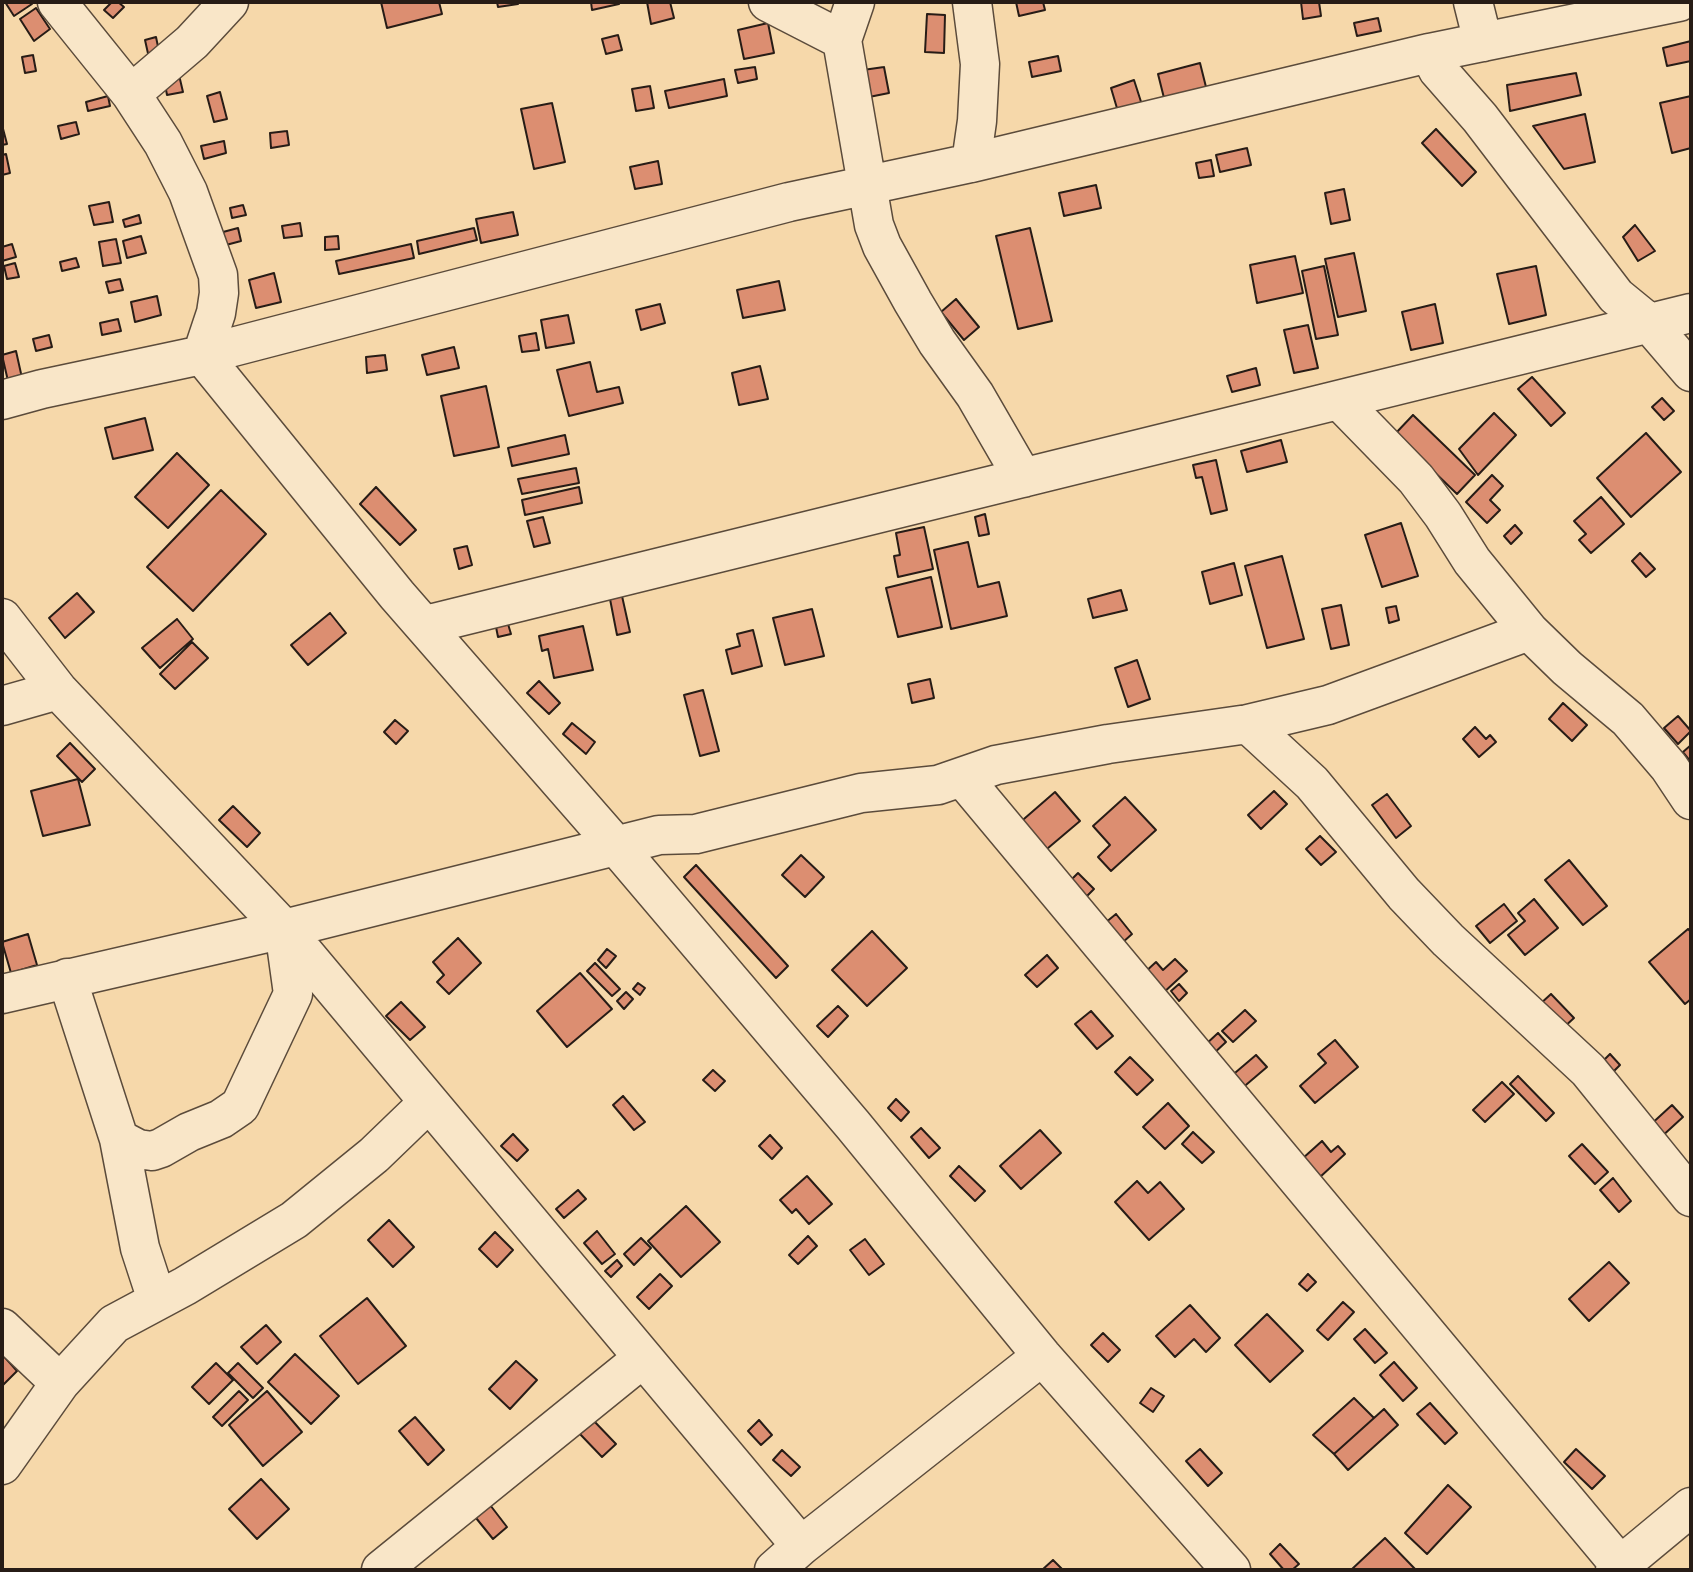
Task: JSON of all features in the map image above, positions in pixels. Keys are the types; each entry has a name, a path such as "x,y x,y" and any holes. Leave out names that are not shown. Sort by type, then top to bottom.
{"street":[{"path":"57,2 131,94 163,142 188,192 218,275 216,313 202,355"},
{"path":"131,94 192,42 229,2"},
{"path":"768,2 842,40"},
{"path":"855,2 842,40 874,225 897,273 937,342 975,395 1023,478"},
{"path":"971,163 977,121 980,64 972,2"},
{"path":"1473,2 1483,42"},
{"path":"2,400 42,388 202,355 789,202 971,163 1429,53 1679,2"},
{"path":"1429,53 1438,70 1479,118 1616,296 1649,323 1691,372"},
{"path":"426,625 1691,313"},
{"path":"202,355 397,595 426,625 853,1125 1042,1356 1231,1570"},
{"path":"1339,400 1416,479 1472,561 1529,631 1567,668 1628,719 1669,768 1691,800"},
{"path":"2,618 58,690 284,929 643,1358 787,1558 1042,1356"},
{"path":"2,994 284,929 659,835 695,834 861,793 938,785 996,765 1108,744 1248,724 1347,698 1529,631"},
{"path":"2,706 58,690"},
{"path":"1248,724 1312,783 1404,894 1448,940 1588,1070 1691,1197"},
{"path":"962,778 1620,1569 1691,1507"},
{"path":"119,1139 138,1149 152,1151 221,1119 240,1106 293,994 284,929"},
{"path":"67,978 119,1139 140,1248 157,1300"},
{"path":"2,1465 60,1383 114,1324 186,1286 294,1220 391,1141 429,1102"},
{"path":"2,1328 60,1383"},
{"path":"382,1570 643,1358"}],"building":[{"path":"5,2 31,2 32,4 14,16"},
{"path":"112,2 118,2 124,7 113,18 104,10"},
{"path":"381,2 439,2 442,14 387,28"},
{"path":"497,2 517,2 518,4 498,7"},
{"path":"591,2 619,2 619,4 592,10"},
{"path":"647,2 670,2 674,18 651,24"},
{"path":"1016,2 1043,2 1045,10 1019,16"},
{"path":"1301,2 1319,2 1321,16 1303,19"},
{"path":"36,8 50,29 34,41 20,19"},
{"path":"927,14 945,15 944,53 925,52"},
{"path":"1378,18 1381,31 1357,36 1354,23"},
{"path":"768,23 774,53 744,59 738,30"},
{"path":"618,35 622,50 606,54 602,39"},
{"path":"156,37 160,56 149,58 145,40"},
{"path":"1691,41 1691,61 1667,66 1663,48"},
{"path":"33,55 36,71 25,73 22,57"},
{"path":"1058,56 1061,71 1032,77 1029,62"},
{"path":"1200,63 1207,91 1165,102 1158,74"},
{"path":"755,67 757,79 738,83 735,70"},
{"path":"884,67 889,93 869,97 863,70"},
{"path":"1576,73 1581,95 1510,111 1507,85"},
{"path":"179,75 183,92 167,95 164,79"},
{"path":"724,79 727,96 669,108 665,91"},
{"path":"1134,80 1143,108 1119,115 1111,88"},
{"path":"650,86 654,108 636,111 632,89"},
{"path":"220,92 227,119 214,122 207,96"},
{"path":"108,96 110,106 88,111 86,102"},
{"path":"1691,96 1691,148 1672,153 1660,103"},
{"path":"552,103 565,162 534,169 521,109"},
{"path":"1585,114 1595,162 1564,169 1533,126"},
{"path":"76,122 79,134 61,139 58,126"},
{"path":"2,125 7,144 2,145"},
{"path":"1436,129 1476,172 1462,186 1422,143"},
{"path":"287,131 289,145 271,148 270,133"},
{"path":"224,141 226,153 204,159 201,146"},
{"path":"1247,148 1251,165 1220,172 1216,155"},
{"path":"6,154 10,173 2,175 2,155"},
{"path":"1211,160 1214,176 1199,178 1196,163"},
{"path":"658,161 662,184 635,189 630,167"},
{"path":"1096,185 1101,208 1064,216 1059,193"},
{"path":"1344,189 1350,220 1331,224 1325,193"},
{"path":"109,202 113,222 94,225 89,206"},
{"path":"243,205 246,215 232,218 230,208"},
{"path":"513,212 518,235 481,243 476,219"},
{"path":"139,215 141,223 125,227 123,220"},
{"path":"300,223 302,236 284,238 282,226"},
{"path":"1635,225 1655,251 1638,261 1623,237"},
{"path":"238,228 241,241 226,245 223,232"},
{"path":"474,228 477,240 419,254 417,241"},
{"path":"1030,228 1052,321 1018,329 996,236"},
{"path":"141,236 146,253 127,258 123,241"},
{"path":"338,236 339,249 325,250 325,237"},
{"path":"116,239 121,263 103,266 99,242"},
{"path":"12,244 16,257 2,261 2,247"},
{"path":"411,244 414,258 339,274 336,261"},
{"path":"1354,253 1366,311 1338,317 1325,259"},
{"path":"1295,256 1303,293 1257,303 1250,265"},
{"path":"76,258 79,267 62,271 60,262"},
{"path":"15,263 19,277 7,279 4,266"},
{"path":"1324,266 1338,335 1316,339 1302,271"},
{"path":"1536,266 1546,315 1509,324 1497,274"},
{"path":"274,273 281,302 256,308 249,280"},
{"path":"120,279 123,290 109,293 106,282"},
{"path":"779,281 785,310 743,318 737,290"},
{"path":"157,296 161,315 135,322 131,302"},
{"path":"956,299 979,327 964,340 941,312"},
{"path":"660,304 665,323 641,330 636,310"},
{"path":"1435,304 1443,343 1411,350 1402,312"},
{"path":"568,315 574,343 546,348 541,320"},
{"path":"118,319 121,331 102,335 100,323"},
{"path":"1308,325 1318,368 1294,373 1284,330"},
{"path":"536,333 539,350 522,352 519,336"},
{"path":"49,335 52,347 36,351 33,339"},
{"path":"454,347 459,368 427,375 422,355"},
{"path":"16,351 22,378 8,381 2,355"},
{"path":"385,355 387,370 367,373 366,357"},
{"path":"590,362 597,392 619,387 623,403 569,416 557,370"},
{"path":"760,366 768,399 739,405 732,373"},
{"path":"1256,368 1260,385 1232,392 1227,376"},
{"path":"1532,377 1565,413 1551,426 1518,389"},
{"path":"486,386 499,447 454,456 441,396"},
{"path":"1662,398 1674,411 1664,420 1652,407"},
{"path":"1494,413 1516,435 1478,475 1459,449"},
{"path":"1413,415 1475,475 1457,494 1395,434"},
{"path":"145,418 153,450 113,459 105,428"},
{"path":"1646,433 1681,472 1631,517 1597,478"},
{"path":"565,435 569,454 512,466 508,448"},
{"path":"1281,440 1287,462 1247,472 1241,451"},
{"path":"177,453 209,485 168,528 135,497"},
{"path":"1216,460 1227,510 1211,514 1202,477 1196,478 1193,465"},
{"path":"576,468 579,483 522,494 518,479"},
{"path":"1492,475 1503,486 1490,500 1500,510 1487,523 1466,502"},
{"path":"376,487 416,530 400,545 360,504"},
{"path":"579,487 582,503 525,515 522,500"},
{"path":"221,490 266,534 193,611 147,567"},
{"path":"1601,497 1624,524 1591,553 1579,540 1586,534 1574,521"},
{"path":"985,514 989,534 979,536 975,517"},
{"path":"543,517 550,543 534,547 527,521"},
{"path":"1401,523 1418,576 1382,587 1365,535"},
{"path":"1515,525 1522,533 1511,544 1504,536"},
{"path":"924,527 933,569 898,577 894,556 900,555 896,533"},
{"path":"968,542 978,587 999,582 1007,616 951,629 934,550"},
{"path":"467,546 472,565 459,569 454,549"},
{"path":"1640,553 1655,569 1646,577 1632,561"},
{"path":"1282,556 1304,639 1267,648 1245,566"},
{"path":"1234,563 1242,595 1210,604 1202,572"},
{"path":"931,577 942,627 898,637 886,588"},
{"path":"1121,590 1127,610 1093,618 1088,599"},
{"path":"77,593 94,612 65,638 49,618"},
{"path":"622,596 630,632 617,635 610,599"},
{"path":"1341,605 1349,645 1331,649 1322,609"},
{"path":"1396,606 1399,620 1389,623 1386,608"},
{"path":"812,609 824,656 785,665 773,618"},
{"path":"330,613 346,633 308,665 291,645"},
{"path":"177,619 193,639 160,668 142,648"},
{"path":"508,624 511,634 498,637 496,627"},
{"path":"583,626 593,670 554,678 548,649 542,651 539,636"},
{"path":"753,630 762,666 732,674 726,650 740,646 737,634"},
{"path":"192,642 208,658 175,689 160,674"},
{"path":"1137,660 1150,699 1128,707 1115,668"},
{"path":"930,679 934,698 912,703 908,684"},
{"path":"539,681 560,703 549,714 527,693"},
{"path":"703,690 719,751 700,756 684,695"},
{"path":"1563,703 1587,725 1572,741 1549,719"},
{"path":"1678,716 1691,731 1678,744 1664,728"},
{"path":"395,720 408,731 396,744 384,732"},
{"path":"572,723 595,742 586,754 563,734"},
{"path":"1475,727 1486,739 1490,735 1496,742 1479,757 1463,739"},
{"path":"70,743 95,769 82,782 57,756"},
{"path":"1691,745 1691,762 1683,752"},
{"path":"78,779 90,825 43,836 31,791"},
{"path":"1274,791 1287,804 1261,829 1248,815"},
{"path":"1055,792 1080,821 1041,854 1017,825"},
{"path":"1387,794 1411,826 1396,838 1372,805"},
{"path":"1125,797 1156,830 1111,871 1098,857 1110,845 1093,826"},
{"path":"233,806 260,833 247,847 219,820"},
{"path":"1320,836 1336,852 1321,865 1306,849"},
{"path":"801,855 824,877 805,897 782,875"},
{"path":"1569,860 1607,906 1583,925 1545,880"},
{"path":"696,865 788,966 776,978 684,877"},
{"path":"1078,873 1094,889 1083,900 1067,884"},
{"path":"1534,899 1558,928 1525,955 1508,935 1525,921 1518,913"},
{"path":"1504,904 1517,921 1490,943 1476,926"},
{"path":"1116,914 1132,934 1122,943 1105,923"},
{"path":"1688,929 1691,932 1691,999 1685,1004 1649,962"},
{"path":"872,931 907,968 867,1006 832,970"},
{"path":"28,934 37,965 11,973 2,942"},
{"path":"458,938 481,963 449,994 437,982 444,975 433,962"},
{"path":"607,949 616,956 606,968 598,960"},
{"path":"1047,955 1058,968 1037,987 1025,975"},
{"path":"1175,959 1187,971 1162,994 1143,974 1156,962 1163,970"},
{"path":"595,963 620,989 612,996 587,971"},
{"path":"580,973 612,1009 567,1047 537,1011"},
{"path":"638,983 645,988 640,995 633,989"},
{"path":"1179,984 1187,993 1179,1001 1171,991"},
{"path":"626,992 633,999 624,1009 617,1001"},
{"path":"1551,994 1574,1018 1562,1029 1539,1005"},
{"path":"401,1002 425,1027 410,1040 386,1016"},
{"path":"838,1006 848,1016 828,1037 817,1026"},
{"path":"1245,1010 1256,1021 1233,1042 1222,1031"},
{"path":"1091,1011 1113,1036 1097,1049 1075,1024"},
{"path":"1218,1033 1226,1042 1212,1055 1204,1046"},
{"path":"1335,1040 1358,1067 1315,1103 1300,1086 1326,1063 1318,1054"},
{"path":"1610,1054 1620,1065 1606,1079 1596,1068"},
{"path":"1256,1055 1267,1067 1240,1090 1229,1078"},
{"path":"1130,1057 1153,1080 1137,1095 1115,1072"},
{"path":"713,1070 725,1081 715,1091 703,1080"},
{"path":"1518,1076 1554,1113 1546,1121 1510,1084"},
{"path":"1502,1082 1514,1094 1485,1122 1473,1110"},
{"path":"623,1096 645,1122 634,1130 613,1105"},
{"path":"896,1099 909,1112 901,1121 888,1108"},
{"path":"1168,1103 1189,1126 1165,1149 1143,1127"},
{"path":"1672,1105 1683,1117 1659,1139 1648,1127"},
{"path":"921,1128 940,1148 929,1158 911,1137"},
{"path":"1040,1130 1061,1153 1021,1189 1000,1166"},
{"path":"1193,1132 1214,1152 1202,1163 1182,1144"},
{"path":"513,1134 528,1150 517,1161 501,1146"},
{"path":"770,1135 782,1148 772,1159 759,1146"},
{"path":"1322,1141 1331,1152 1338,1146 1345,1154 1319,1178 1302,1159"},
{"path":"1582,1144 1608,1172 1595,1184 1569,1156"},
{"path":"959,1166 985,1191 975,1201 950,1176"},
{"path":"807,1176 832,1204 809,1224 796,1209 792,1213 780,1200"},
{"path":"1613,1178 1631,1201 1619,1212 1600,1190"},
{"path":"1137,1181 1148,1193 1160,1182 1184,1209 1149,1240 1115,1202"},
{"path":"578,1190 586,1199 564,1218 556,1209"},
{"path":"686,1206 720,1242 681,1277 648,1241"},
{"path":"389,1220 414,1247 393,1267 368,1240"},
{"path":"597,1231 615,1254 602,1264 584,1243"},
{"path":"495,1232 513,1250 497,1267 479,1249"},
{"path":"808,1236 817,1246 798,1264 789,1255"},
{"path":"641,1238 651,1248 634,1265 624,1254"},
{"path":"865,1239 884,1264 869,1275 850,1250"},
{"path":"617,1260 622,1266 611,1277 605,1271"},
{"path":"1609,1262 1629,1283 1589,1321 1569,1299"},
{"path":"660,1274 672,1286 649,1309 637,1297"},
{"path":"1308,1274 1316,1282 1307,1291 1299,1284"},
{"path":"367,1298 406,1346 358,1384 320,1336"},
{"path":"1343,1302 1354,1312 1328,1340 1317,1330"},
{"path":"1190,1305 1220,1338 1206,1352 1194,1339 1175,1357 1156,1336"},
{"path":"1267,1314 1303,1351 1270,1382 1235,1345"},
{"path":"266,1325 281,1342 257,1364 241,1347"},
{"path":"1365,1329 1387,1353 1375,1363 1354,1339"},
{"path":"1103,1333 1120,1350 1108,1362 1091,1345"},
{"path":"2,1354 17,1371 2,1386"},
{"path":"295,1354 339,1396 311,1424 268,1382"},
{"path":"516,1361 537,1380 510,1409 489,1389"},
{"path":"1394,1362 1417,1388 1403,1401 1380,1375"},
{"path":"216,1363 233,1380 209,1404 192,1387"},
{"path":"238,1363 263,1388 253,1398 228,1373"},
{"path":"1151,1388 1164,1396 1153,1412 1140,1403"},
{"path":"239,1391 248,1400 222,1426 213,1417"},
{"path":"267,1391 302,1432 263,1466 229,1425"},
{"path":"1354,1398 1374,1418 1334,1454 1313,1435"},
{"path":"1430,1403 1457,1433 1445,1444 1417,1414"},
{"path":"1384,1409 1398,1425 1348,1470 1334,1454"},
{"path":"415,1417 444,1450 428,1465 399,1431"},
{"path":"593,1420 616,1444 602,1457 579,1433"},
{"path":"759,1420 772,1435 761,1445 748,1431"},
{"path":"1200,1449 1222,1473 1208,1486 1186,1461"},
{"path":"1576,1449 1605,1476 1592,1489 1564,1462"},
{"path":"782,1450 800,1467 791,1476 773,1460"},
{"path":"261,1479 289,1509 257,1539 229,1509"},
{"path":"1448,1485 1471,1507 1427,1554 1405,1533"},
{"path":"487,1501 507,1527 493,1539 472,1513"},
{"path":"1385,1538 1416,1570 1351,1570"},
{"path":"1280,1544 1299,1564 1292,1570 1284,1570 1270,1554"},
{"path":"1053,1560 1063,1570 1042,1570"}]}
